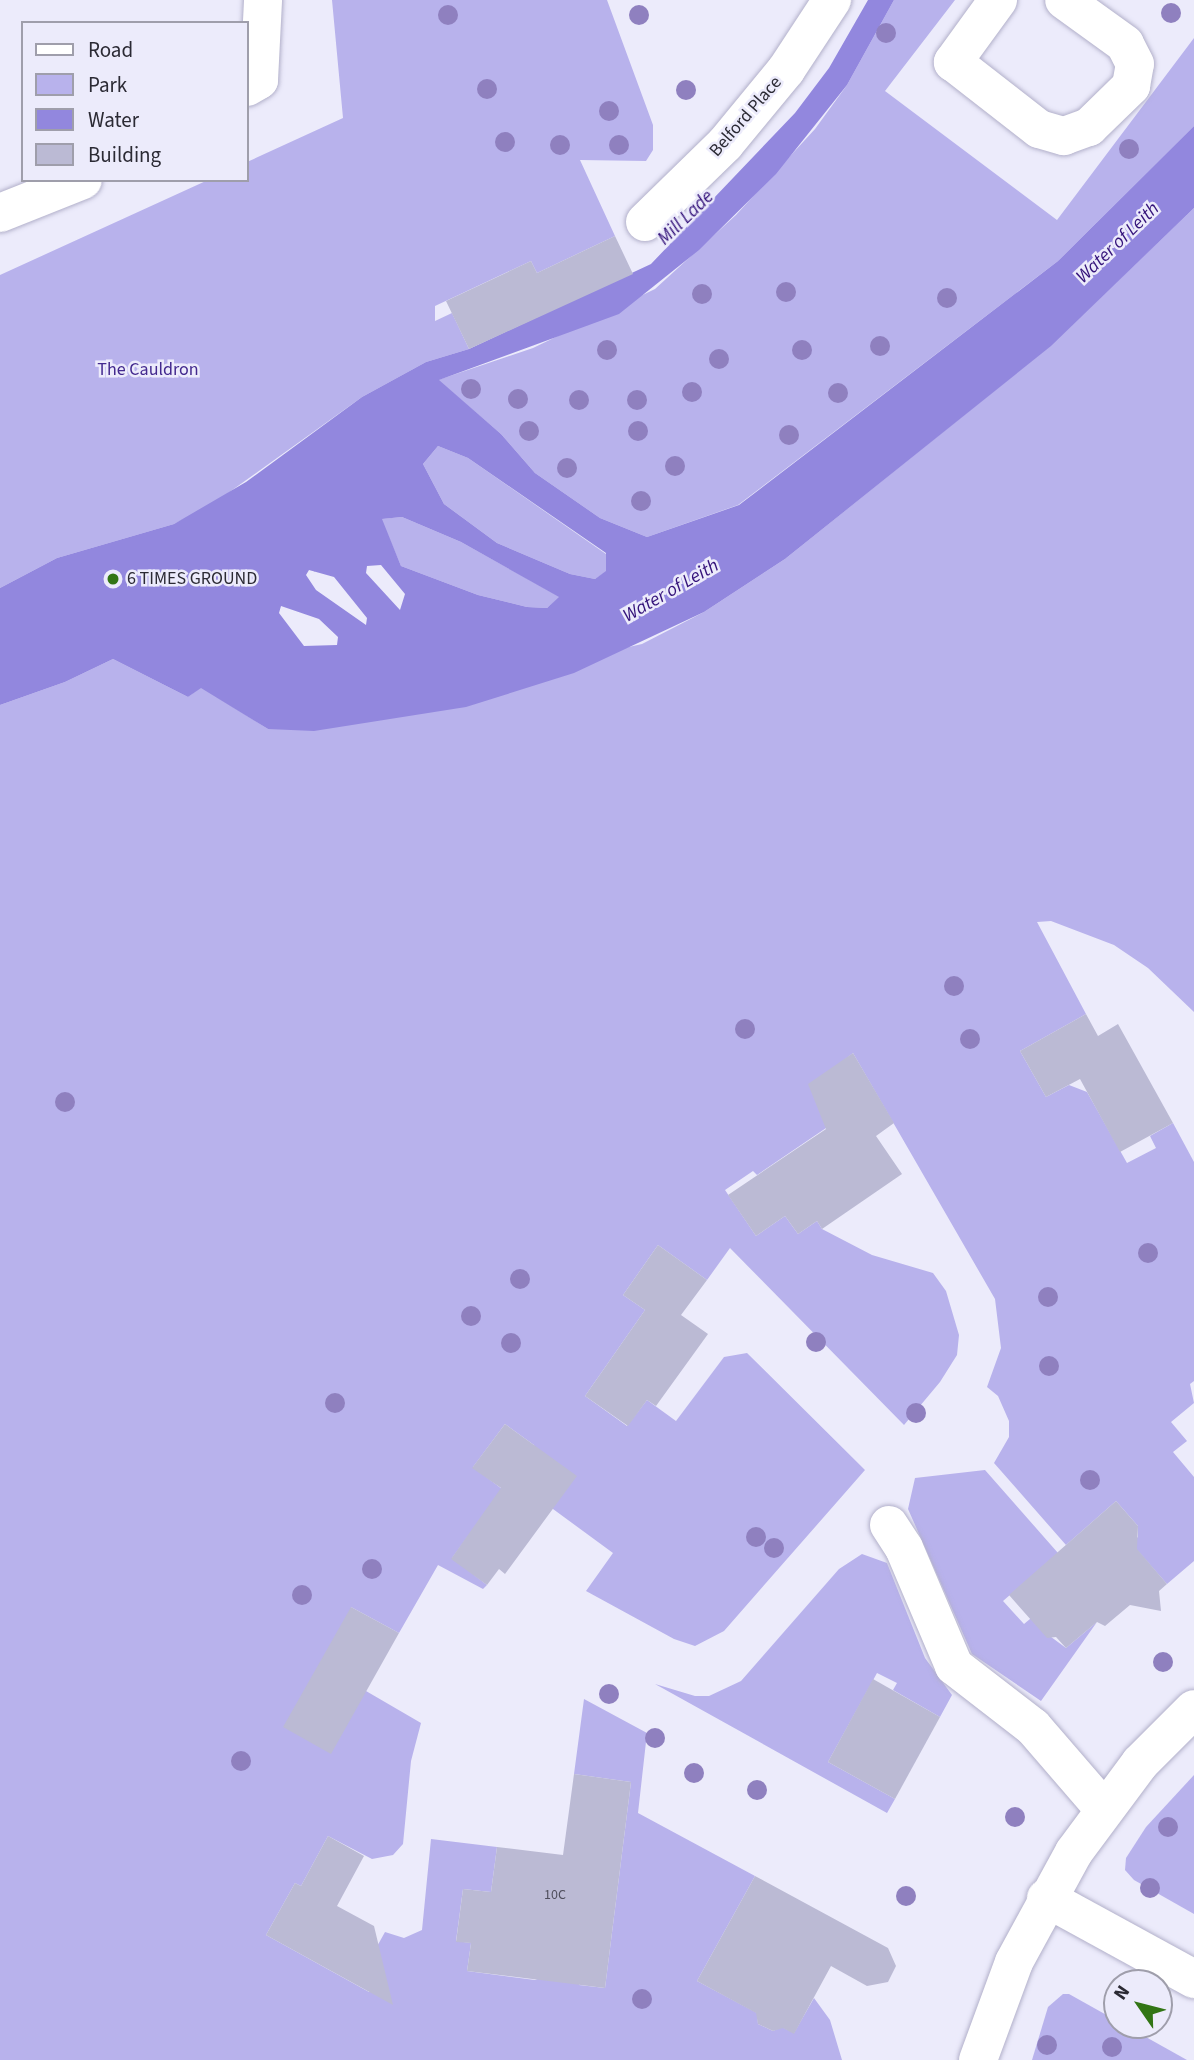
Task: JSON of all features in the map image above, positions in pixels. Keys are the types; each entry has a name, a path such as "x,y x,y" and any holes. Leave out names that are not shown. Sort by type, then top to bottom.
{"street":[{"path":"248,86 259,80 263,0"},
{"name":"Belford Place","path":"645,222 725,144 786,70 832,0"},
{"path":"998,0 953,62 1039,129 1064,136 1089,127 1131,86 1135,64 1125,44 1064,0"},
{"path":"0,213 78,182"},
{"path":"889,1525 904,1548 954,1666 1033,1727 1103,1808"},
{"path":"978,2060 1014,1962 1046,1898 1103,1808 1194,1709"},
{"path":"1046,1898 1194,1979"}],"green space":[{"name":"The Cauldron","path":"332,0 607,0 653,125 653,150 646,161 580,160 615,236 537,273 531,261 435,306 435,321 452,313 469,349 426,362 362,397 210,506 174,524 57,558 0,588 0,275 204,182 248,182 248,162 343,118"},
{"path":"894,0 955,0 885,91 1057,220 1194,38 1194,126 1058,261 738,505 647,537 600,518 535,473 501,434 438,380 533,348 655,289 736,215 815,129 847,85"},
{"path":"1194,208 1194,1012 1148,968 1114,945 1051,921 1037,922 1086,1014 1020,1051 1046,1097 1069,1085 1087,1092 1127,1163 1156,1148 1150,1136 1173,1123 1194,1162 1194,1381 1190,1384 1194,1403 1171,1422 1187,1441 1173,1452 1194,1477 1194,1561 1167,1584 1131,1543 1138,1537 1138,1526 1116,1501 1066,1545 994,1463 1009,1437 1009,1421 998,1396 987,1387 1001,1348 995,1299 853,1053 811,1086 829,1126 757,1175 753,1171 725,1190 756,1236 785,1216 798,1234 817,1221 822,1229 872,1255 933,1273 946,1291 959,1335 957,1355 940,1382 904,1425 730,1248 707,1280 658,1245 623,1295 645,1310 585,1396 627,1426 647,1400 676,1421 724,1357 747,1353 865,1470 724,1631 695,1646 674,1639 586,1591 613,1553 553,1509 534,1445 505,1424 473,1467 502,1489 452,1558 487,1585 483,1589 438,1565 399,1633 351,1607 366,1691 421,1723 411,1761 403,1844 393,1855 372,1859 328,1836 301,1886 295,1883 266,1935 369,1992 379,1989 370,1959 385,1932 404,1938 422,1930 431,1839 497,1847 491,1892 463,1889 456,1941 471,1943 467,1971 535,1980 581,1963 579,1985 605,1988 631,1782 574,1774 584,1699 647,1733 638,1813 755,1876 697,1981 757,2013 758,2024 773,2031 782,2027 794,2033 814,1998 830,2020 842,2060 0,2060 0,705 65,682 113,659 188,697 201,687 268,729 642,644 704,612 785,559 1050,346"},
{"path":"438,446 468,458 606,554 606,572 595,579 570,574 497,543 444,504 423,464"},
{"path":"402,517 461,542 560,597 547,608 527,607 478,595 401,566 381,519"},
{"path":"985,1470 1058,1553 1003,1601 1024,1624 1036,1614 1039,1628 1066,1648 1097,1622 1041,1701 972,1654 908,1509 915,1478"},
{"path":"862,1554 887,1563 925,1658 952,1695 940,1717 893,1690 897,1683 877,1673 828,1762 895,1799 887,1813 655,1684 695,1696 709,1696 741,1681 839,1569"},
{"path":"1194,1775 1194,1914 1134,1880 1125,1870 1126,1858 1146,1827"},
{"path":"1063,1994 1069,1994 1103,2013 1103,2039 1149,2039 1187,2060 1032,2060 1048,2007"}],"water":[{"name":"Water of Leith","path":"868,0 894,0 847,85 776,174 699,250 619,314 439,380 501,434 535,473 600,518 647,537 739,505 1058,261 1194,126 1194,208 1051,346 785,559 704,612 574,673 466,707 314,731 268,729 201,688 188,697 113,659 65,682 0,705 0,588 57,558 174,524 246,482 362,397 426,362 469,349 651,264 795,113 829,68","holes":["438,446 468,458 606,553 606,571 595,579 570,574 497,543 444,504 423,464","402,517 461,542 559,597 547,608 527,607 478,595 401,566 382,519","381,565 405,594 400,610 366,573 367,566","309,570 334,577 367,618 366,625 316,590 306,575","281,606 319,619 338,637 337,645 304,646 279,613"]}],"building":[{"path":"615,236 633,274 469,349 446,301 531,261 537,273"},
{"path":"1086,1014 1098,1036 1118,1024 1173,1123 1120,1152 1080,1079 1046,1097 1020,1051"},
{"path":"853,1053 894,1123 876,1136 902,1174 822,1229 817,1221 798,1234 785,1216 756,1236 728,1195 826,1129 808,1084"},
{"path":"658,1245 707,1280 681,1315 708,1334 656,1406 647,1400 628,1426 585,1396 645,1310 623,1295"},
{"path":"505,1424 577,1476 505,1574 499,1569 487,1585 451,1559 501,1488 472,1468"},
{"path":"1116,1501 1138,1526 1137,1549 1167,1584 1159,1591 1161,1611 1130,1605 1105,1626 1097,1622 1066,1648 1056,1637 1047,1638 1009,1595"},
{"path":"351,1607 399,1633 331,1754 283,1727"},
{"path":"873,1679 940,1717 895,1799 828,1762"},
{"path":"574,1774 631,1782 605,1988 467,1971 471,1943 456,1942 463,1889 491,1892 497,1847 563,1855"},
{"path":"328,1836 364,1856 337,1906 374,1926 393,2005 266,1935 295,1883 301,1886"},
{"path":"755,1876 888,1948 896,1966 888,1982 867,1986 831,1966 794,2034 783,2028 773,2031 758,2024 756,2013 697,1981"}],"place":[{"name":"6 TIMES GROUND","path":"113,579"}],"water label":[{"name":"Mill Lade","path":"686,218"}]}
